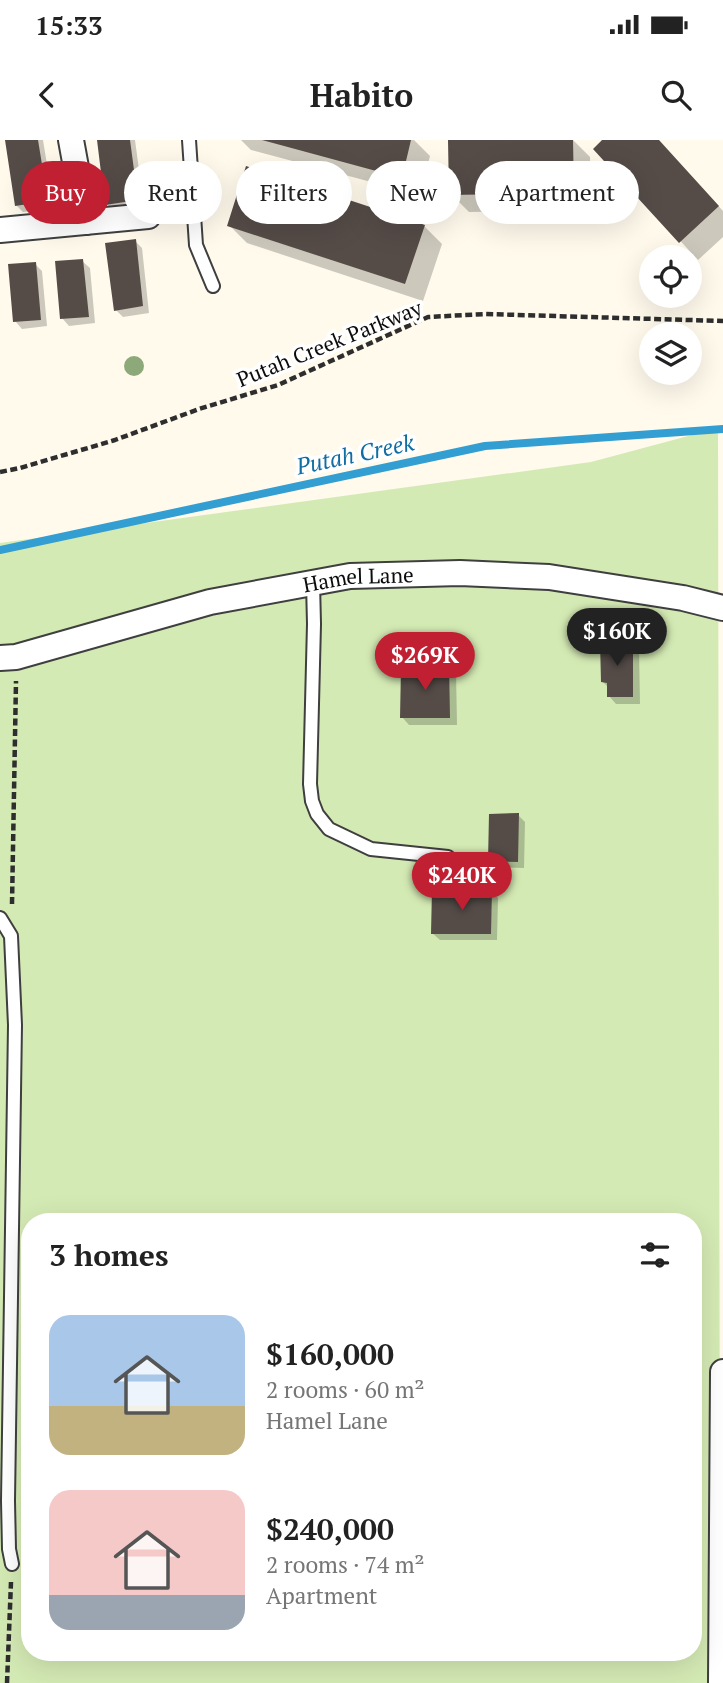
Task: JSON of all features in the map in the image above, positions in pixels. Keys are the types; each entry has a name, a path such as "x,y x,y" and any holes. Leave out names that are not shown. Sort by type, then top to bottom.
{"street":[{"path":"71,140 75,161"},
{"path":"0,230 64,224"},
{"name":"Hamel Lane","path":"8,657 210,602 350,576 419,574 549,577 683,598 723,608"},
{"path":"720,1683 723,1372"}],"lane":[{"path":"189,140 196,245 213,286"},
{"path":"313,583 310,784 317,814 329,829 370,849 448,857"},
{"path":"0,918 11,936 15,1025 8,1501 12,1564"}],"path":[{"name":"Putah Creek Parkway","path":"0,472 115,440 199,409 278,385 428,317 486,314 723,321"},
{"path":"8,657 15,851 11,936"},
{"path":"7,1683 12,1564"}],"green space":[{"path":"718,428 720,1576 717,1683 0,1683 0,543 591,462"}],"building":[{"path":"5,140 38,140 41,161 21,161 21,205 15,206"},
{"path":"97,140 130,140 133,161 124,161 124,202 110,204 110,161 100,161"},
{"path":"262,140 411,140 406,161 366,161 366,168 352,164 352,161 339,161"},
{"path":"448,140 573,140 573,161 475,161 475,195 461,195 461,161 448,161"},
{"path":"602,140 659,140 719,206 679,243 639,199 639,161 604,161 593,149"},
{"path":"236,198 236,224 352,224 352,201 366,206 366,224 425,225 405,284 227,226"},
{"path":"136,239 143,306 114,311 105,243"},
{"path":"83,259 89,317 60,319 55,261"},
{"path":"36,262 41,320 13,322 8,264"},
{"path":"600,641 633,642 633,697 607,697 607,683 601,682"},
{"path":"425,663 449,663 450,718 400,718 401,667 425,667"},
{"path":"519,813 518,862 488,861 489,814"},
{"path":"432,889 492,889 491,934 431,934"}],"waterway":[{"name":"Putah Creek","path":"0,550 485,446 723,429"}]}
